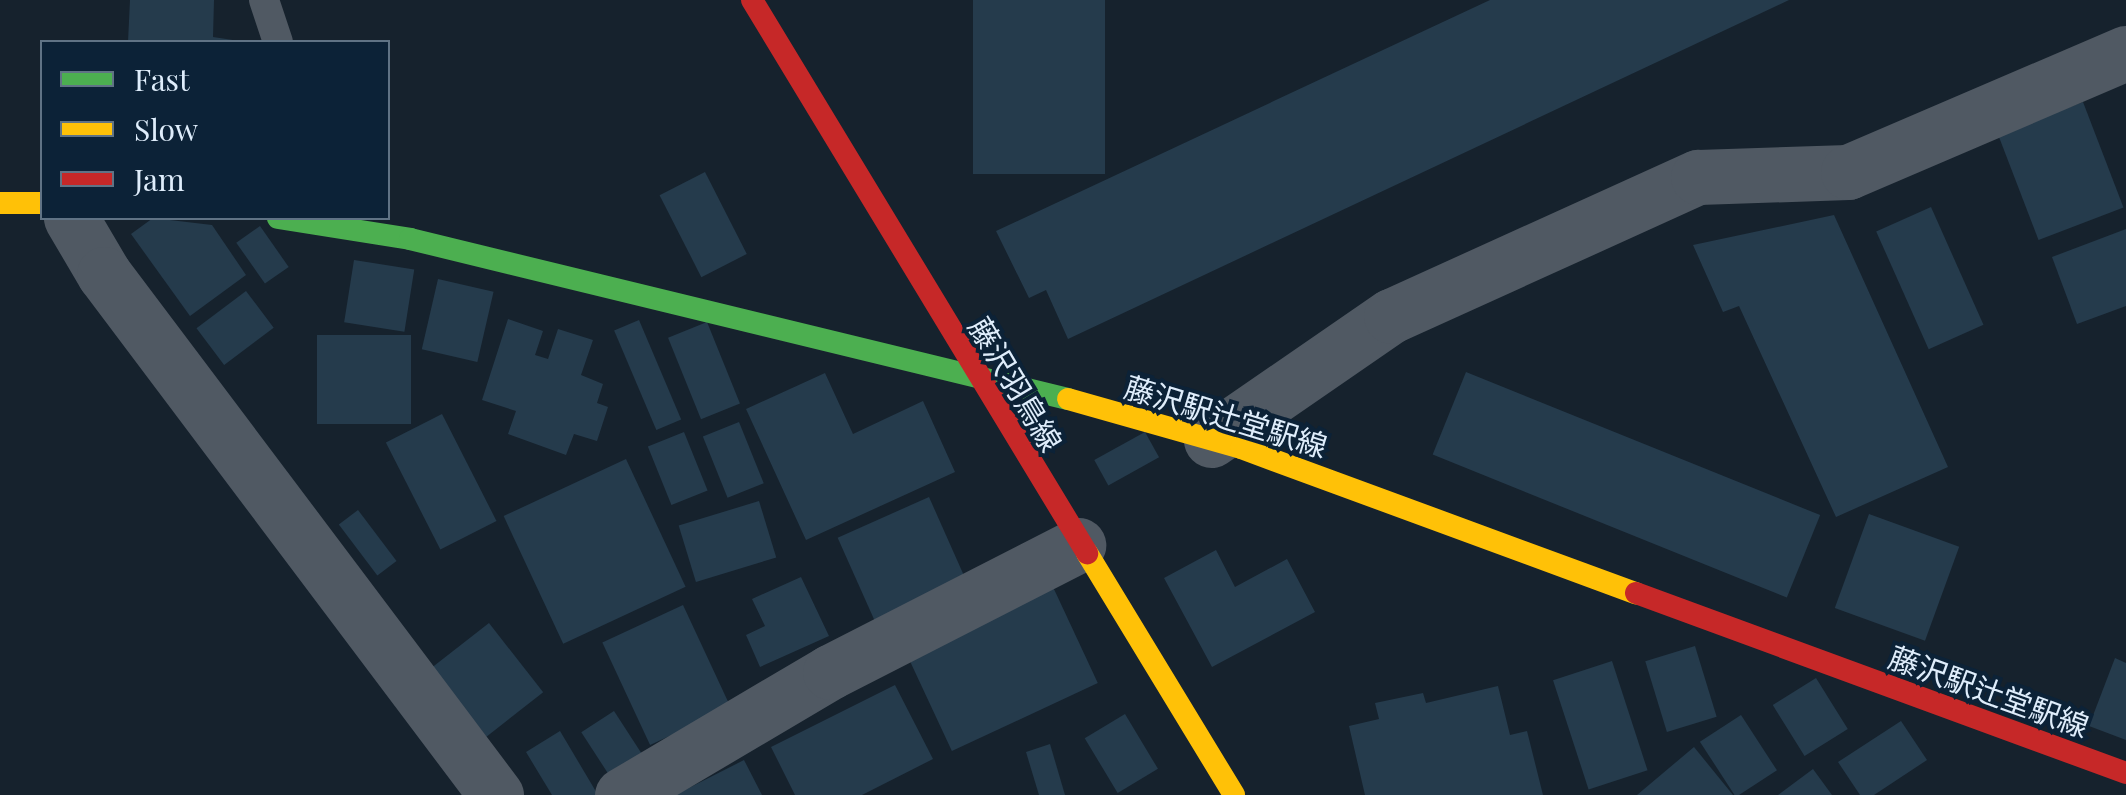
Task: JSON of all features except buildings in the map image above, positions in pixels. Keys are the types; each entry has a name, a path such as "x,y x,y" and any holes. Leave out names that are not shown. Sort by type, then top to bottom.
{"main road":[{"name":"藤沢羽鳥線","path":"752,0 1078,546 1234,795"},
{"path":"0,203 40,203"},
{"name":"藤沢駅辻堂駅線","path":"311,220 973,372 1211,440 2126,773"}],"street":[{"path":"1211,440 1391,316 1698,177 1848,172 2126,53"},
{"path":"73,220 104,274 496,795"},
{"path":"622,795 830,672 1078,546"}],"lane":[{"path":"264,0 277,40"}],"traffic: fast":[{"path":"291,220 410,239 1068,399"}],"traffic: slow":[{"path":"0,203 40,203"},
{"path":"1068,399 1241,448 1636,593"},
{"path":"1087,553 1234,795"}],"traffic: jam":[{"path":"752,0 1087,553"},
{"path":"1636,593 2126,773"}]}
